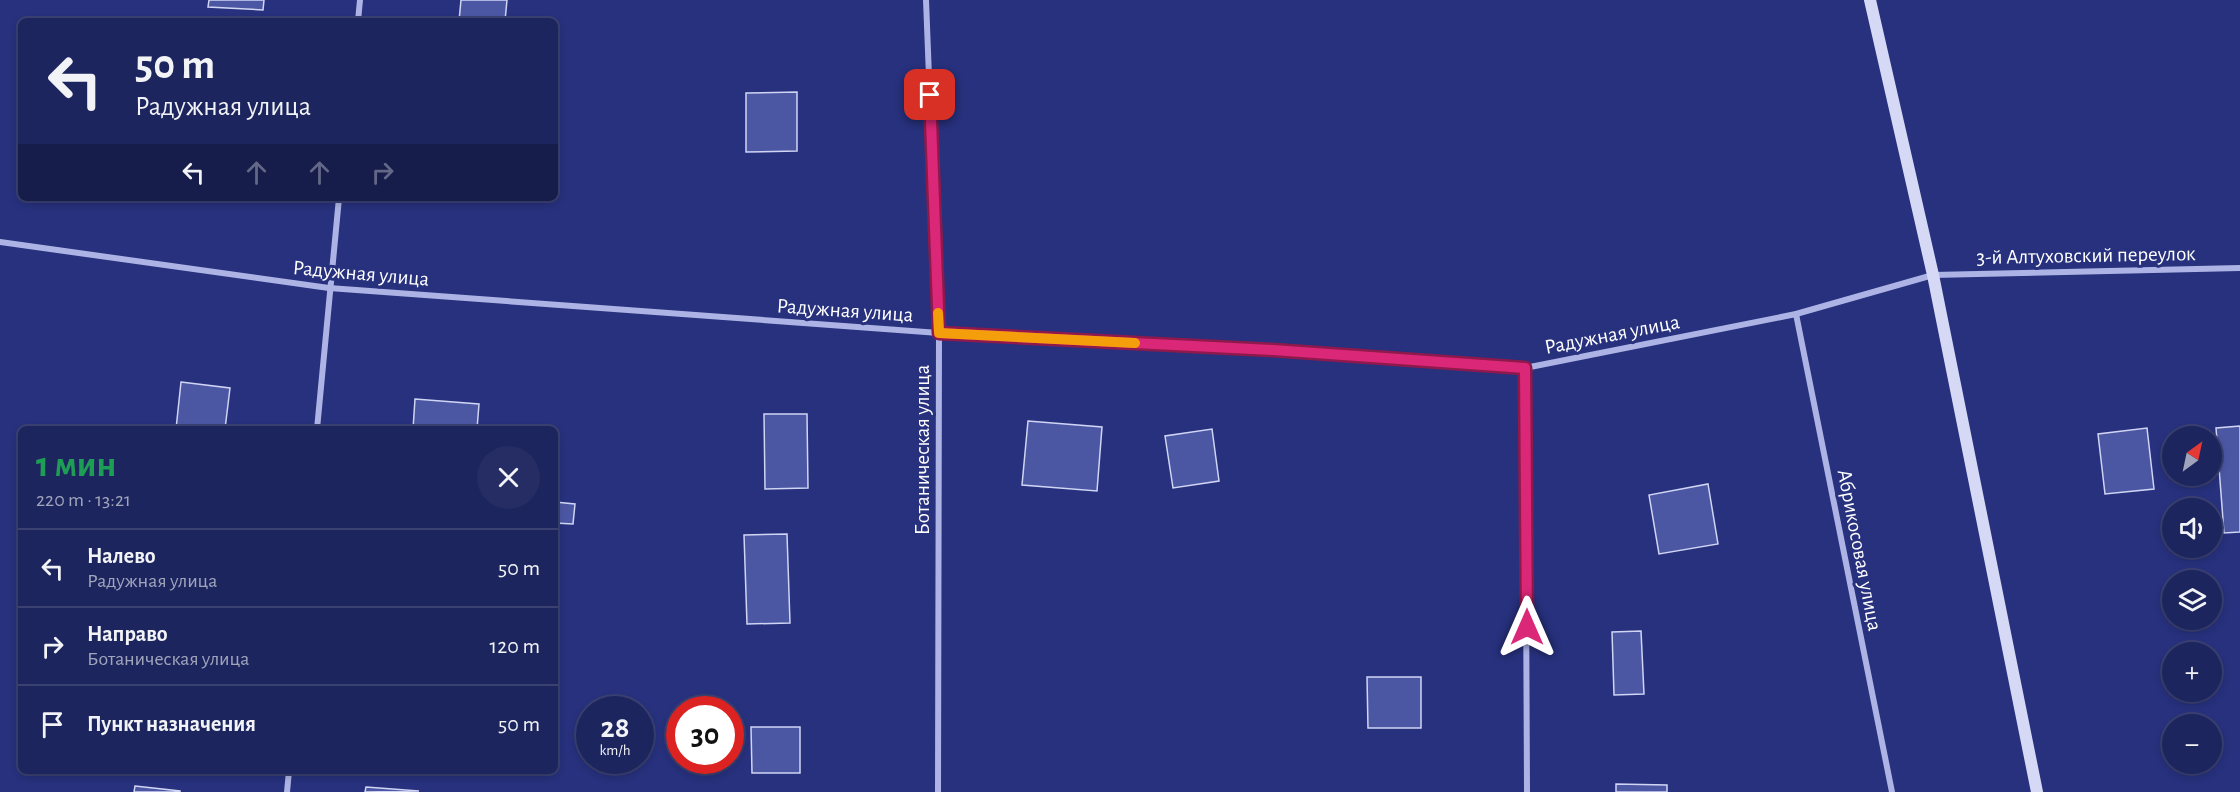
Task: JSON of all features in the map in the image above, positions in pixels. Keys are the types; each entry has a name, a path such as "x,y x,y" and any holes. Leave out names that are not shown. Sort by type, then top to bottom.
{"street":[{"path":"358,18 360,0"},
{"name":"Ботаническая улица","path":"926,0 939,333 938,792"},
{"path":"1870,0 1933,275 2037,792"},
{"path":"317,426 339,201"},
{"name":"Радужная улица","path":"0,242 329,288 939,333 1273,350 1525,368 1796,314 1933,275"},
{"name":"3-й Алтуховский переулок","path":"1933,275 2240,268"},
{"name":"Абрикосовая улица","path":"1796,314 1892,792"},
{"path":"1525,368 1527,792"},
{"path":"287,792 289,774"}],"building":[{"path":"209,0 264,0 263,10 208,7"},
{"path":"461,0 507,0 505,18 459,18"},
{"path":"797,92 797,151 746,152 746,93"},
{"path":"181,382 230,388 225,426 176,426"},
{"path":"415,399 479,404 477,426 413,426"},
{"path":"764,414 807,414 808,488 765,489"},
{"path":"1028,421 1102,427 1097,491 1022,485"},
{"path":"2240,426 2240,532 2224,533 2220,486 2222,428"},
{"path":"2147,428 2154,489 2105,494 2098,434"},
{"path":"1212,429 1219,481 1173,488 1165,436"},
{"path":"1708,484 1718,544 1659,554 1649,495"},
{"path":"558,502 575,504 573,524 558,523"},
{"path":"787,534 790,623 747,624 744,535"},
{"path":"1641,631 1644,694 1614,695 1612,632"},
{"path":"1367,677 1421,677 1421,728 1368,728"},
{"path":"751,727 800,727 800,773 752,773"},
{"path":"1616,784 1667,785 1667,792 1616,792"},
{"path":"135,786 180,791 180,792 134,792"},
{"path":"366,787 419,791 365,792"}],"slow traffic":[{"path":"938,313 939,333 1135,343"}],"route":[{"path":"930,95 939,333 1273,350 1525,368 1527,627"}]}
